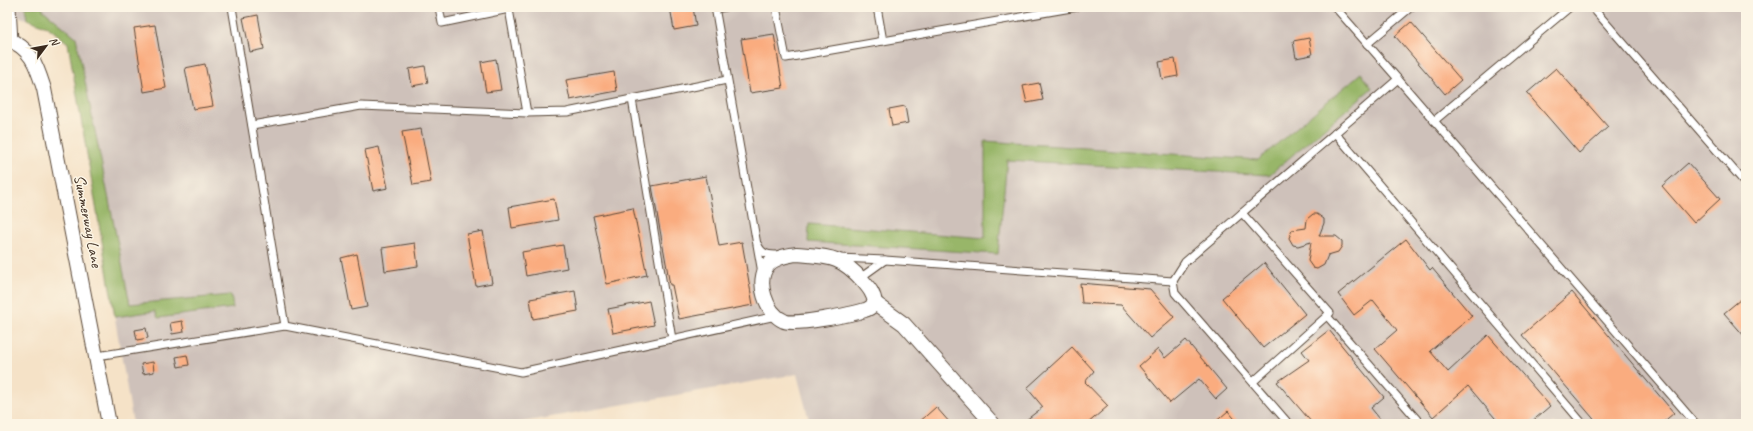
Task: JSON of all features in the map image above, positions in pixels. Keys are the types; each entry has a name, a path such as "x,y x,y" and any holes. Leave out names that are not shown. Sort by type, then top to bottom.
{"street":[{"name":"Summerway Lane","path":"11,40 34,60 44,90 97,356 109,424"},
{"path":"875,303 865,310 792,323 784,322 770,309 763,291 763,277 768,266 778,258 796,254 833,258 844,263 860,278 874,296 875,303 904,324 986,422"}],"lane":[{"path":"11,40 12,7"},
{"path":"232,7 285,326"},
{"path":"439,7 442,23 509,8 527,113"},
{"path":"726,7 715,8 753,232 763,277"},
{"path":"776,7 786,58 1077,7"},
{"path":"877,7 883,41"},
{"path":"1335,7 1696,424"},
{"path":"1367,44 1410,7"},
{"path":"1434,121 1570,7"},
{"path":"1592,7 1746,184"},
{"path":"1289,424 1175,293 1173,281 1186,262 1398,79"},
{"path":"252,125 361,106 527,113 567,112 727,80"},
{"path":"632,99 672,339"},
{"path":"1335,133 1583,424"},
{"path":"1242,213 1330,313 1253,382"},
{"path":"753,232 760,250 765,254 796,254"},
{"path":"833,258 885,260 1173,281"},
{"path":"860,278 885,260"},
{"path":"97,356 285,326 521,372 777,316"},
{"path":"1327,316 1421,424"}],"shaded area":[{"path":"7,7 1746,7 1746,424 810,424 797,374 511,424 133,424 68,43 48,27 7,12"}],"green space":[{"path":"25,7 42,7 43,10 76,37 130,304 231,295 233,308 158,318 155,311 115,317 68,43 48,27 27,19"},
{"path":"1361,73 1372,88 1269,175 1007,160 998,254 808,242 809,224 985,238 985,141 1258,160"}],"building":[{"path":"670,7 693,7 696,26 674,30"},
{"path":"258,15 264,49 250,52 243,18"},
{"path":"1411,22 1461,80 1445,94 1395,36"},
{"path":"155,25 166,88 144,92 134,28"},
{"path":"774,34 783,88 750,93 741,39"},
{"path":"1309,38 1312,55 1296,58 1293,41"},
{"path":"496,59 501,90 486,92 481,62"},
{"path":"1175,59 1178,76 1162,79 1159,62"},
{"path":"205,64 213,106 193,109 185,68"},
{"path":"425,66 428,83 412,86 409,69"},
{"path":"1556,68 1608,127 1579,153 1527,93"},
{"path":"614,72 617,91 570,100 566,80"},
{"path":"1039,83 1043,100 1027,103 1023,86"},
{"path":"905,106 908,123 892,126 889,109"},
{"path":"421,129 431,182 413,185 402,132"},
{"path":"379,147 388,188 373,191 365,150"},
{"path":"1688,163 1720,199 1694,223 1662,186"},
{"path":"706,176 719,246 742,242 753,305 679,319 672,285 670,285 652,186"},
{"path":"554,199 558,220 512,228 509,207"},
{"path":"633,208 647,275 607,284 593,216"},
{"path":"1313,214 1317,214 1324,219 1319,236 1336,236 1342,241 1342,246 1338,252 1328,255 1324,265 1317,269 1313,268 1308,261 1311,242 1298,246 1293,245 1289,238 1292,230 1306,228 1307,219"},
{"path":"483,231 492,283 476,286 467,234"},
{"path":"1406,239 1430,270 1432,268 1472,316 1430,351 1448,372 1488,335 1550,406 1529,424 1500,424 1468,386 1433,417 1375,349 1397,330 1373,300 1354,315 1338,294"},
{"path":"415,243 418,266 385,271 382,248"},
{"path":"563,245 567,268 526,276 522,252"},
{"path":"357,254 367,307 351,310 341,258"},
{"path":"1264,263 1305,314 1263,348 1222,298"},
{"path":"1080,283 1150,289 1174,317 1150,338 1121,305 1082,303"},
{"path":"575,291 578,311 533,319 530,299"},
{"path":"1572,292 1674,413 1661,424 1598,424 1522,335"},
{"path":"1746,295 1746,338 1724,313"},
{"path":"649,301 654,325 613,333 608,309"},
{"path":"182,321 184,332 172,334 170,323"},
{"path":"146,328 148,338 137,340 135,330"},
{"path":"1329,330 1384,397 1371,408 1384,424 1313,424 1277,382 1309,360 1302,351"},
{"path":"1186,340 1227,389 1216,399 1199,379 1170,403 1139,366 1158,349 1165,358"},
{"path":"1072,347 1094,371 1085,382 1108,406 1087,424 1021,424 1043,407 1027,388"},
{"path":"187,355 189,365 178,367 176,357"},
{"path":"153,362 154,372 143,374 141,364"},
{"path":"936,407 951,424 917,424"},
{"path":"1228,411 1239,424 1213,424"}]}
